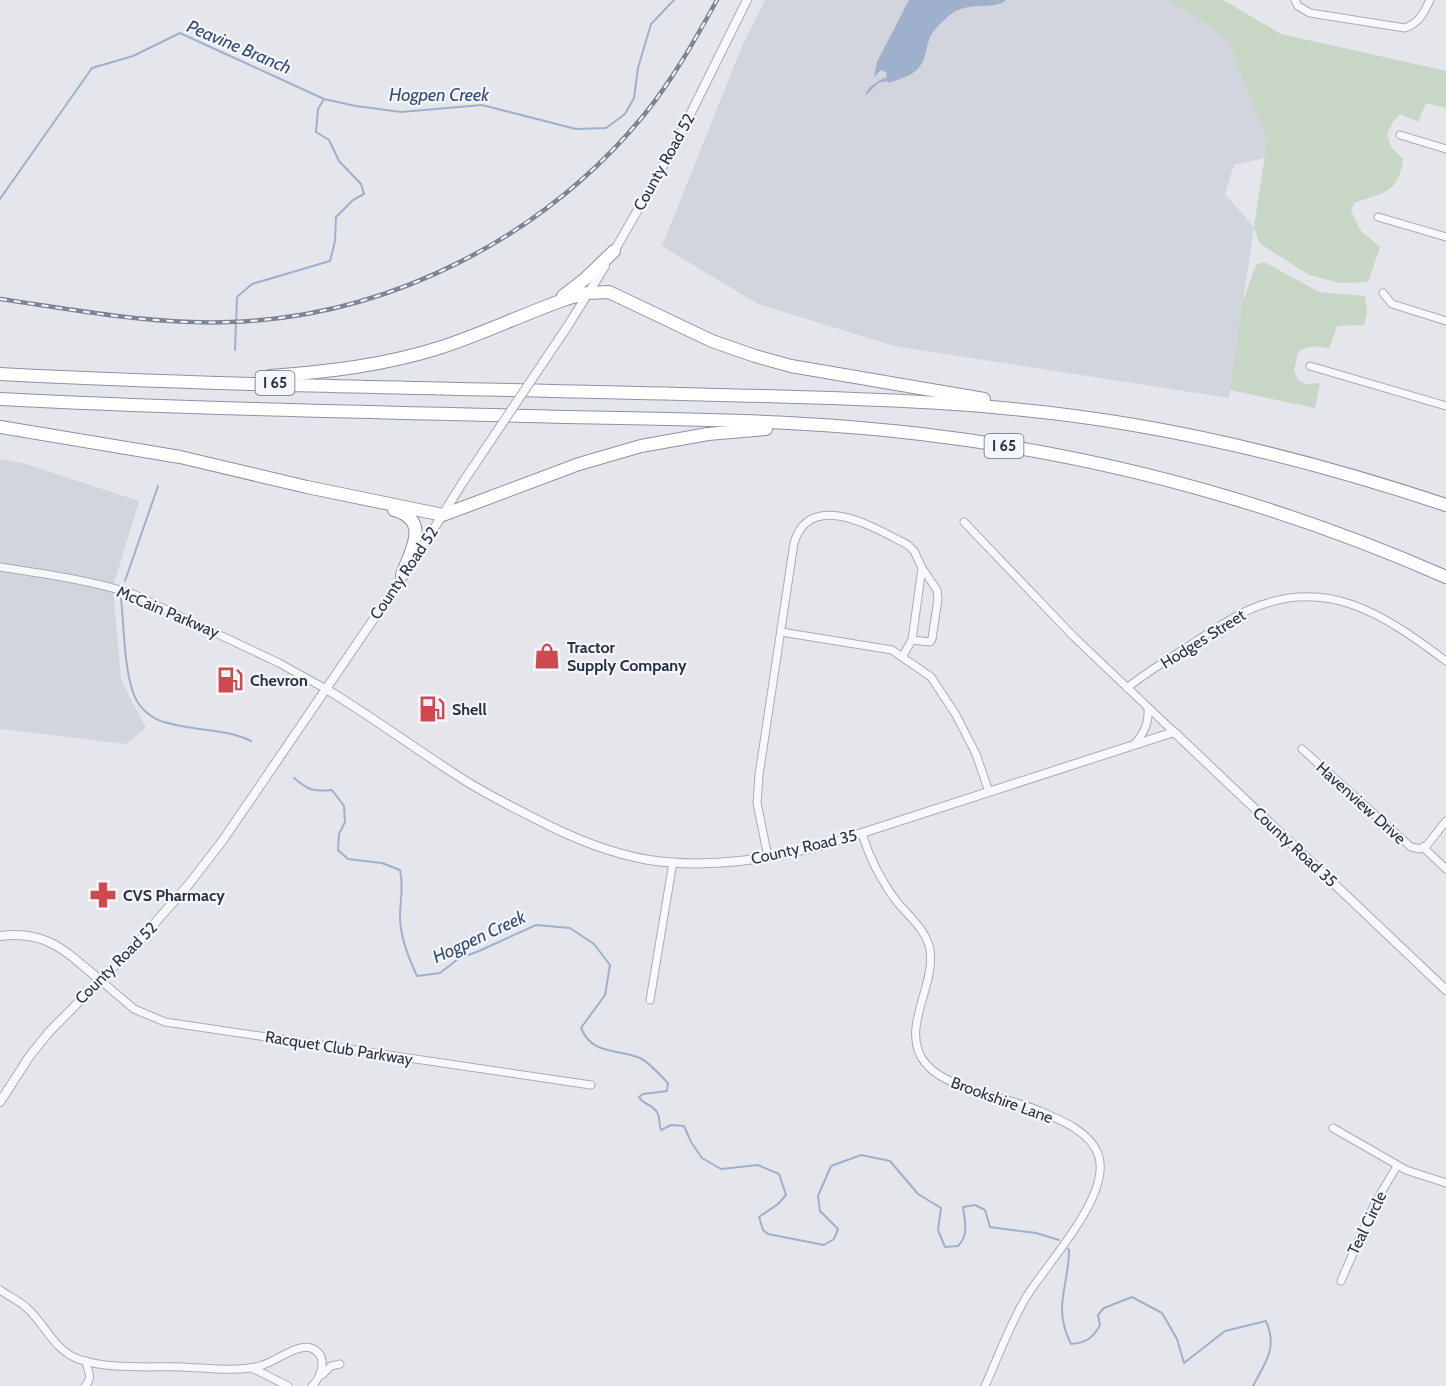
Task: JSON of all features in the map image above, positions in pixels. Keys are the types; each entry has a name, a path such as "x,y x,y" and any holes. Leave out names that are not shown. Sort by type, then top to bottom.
{"highway":[{"path":"551,304 585,279 614,251"},
{"path":"182,381 300,374 381,363 441,347 551,304 587,293 609,292 712,340 791,366 1120,423"},
{"name":"I 65","path":"0,374 921,401 1027,410 1188,435 1287,457 1446,505"},
{"name":"I 65","path":"0,399 153,406 714,420 861,428 976,441 1082,460 1145,475 1279,514 1362,543 1446,578"},
{"path":"0,427 180,457 443,515 590,461 663,441 760,429 861,428"},
{"path":"324,490 401,512 414,520 417,530 402,575"}],"street":[{"name":"County Road 52","path":"0,1102 29,1057 49,1032 141,939 189,884 248,804 569,324 676,143 747,0"},
{"path":"1295,0 1298,6 1310,13 1406,28 1414,25 1422,17 1430,0"},
{"path":"1400,135 1446,149"},
{"path":"1378,217 1446,237"},
{"path":"1383,293 1388,301 1400,308 1446,321"},
{"path":"1310,366 1446,406"},
{"path":"768,857 758,803 759,775 796,535 803,525 814,518 831,515 856,519 908,545 914,551 922,568 938,590 938,599 932,639 930,642 912,640"},
{"path":"964,522 1074,637 1174,732"},
{"name":"McCain Parkway","path":"0,567 114,587 133,594 274,660 326,688"},
{"path":"902,657 912,640 922,568"},
{"name":"Hodges Street","path":"1127,688 1242,613 1269,603 1299,598 1335,599 1368,610 1402,628 1446,661"},
{"path":"781,632 892,650 931,677 957,716 976,754 989,792"},
{"name":"County Road 35","path":"326,688 458,776 542,822 580,840 611,851 649,860 673,862 731,862 795,852 862,833 1174,732 1446,990"},
{"path":"1134,745 1145,729 1148,708"},
{"name":"Havenview Drive","path":"1302,749 1408,844 1418,849 1423,847 1446,821"},
{"name":"Brookshire Lane","path":"862,833 883,881 924,934 930,949 929,969 917,1023 917,1045 922,1059 946,1079 1026,1106 1074,1129 1091,1143 1099,1157 1099,1173 1090,1205 1026,1297 1008,1331 985,1386"},
{"name":"Havenview Drive","path":"1423,847 1446,869"},
{"path":"650,1000 673,862"},
{"path":"0,936 33,935 66,950 100,980"},
{"name":"Racquet Club Parkway","path":"100,980 134,1009 165,1022 591,1085"},
{"path":"1333,1128 1397,1166 1419,1176 1446,1183"},
{"name":"Teal Circle","path":"1341,1281 1375,1203 1397,1166"},
{"path":"0,1290 28,1308 44,1330 64,1351 86,1361 116,1365 249,1368 257,1369 288,1386"},
{"path":"249,1368 277,1359 298,1348 310,1348 318,1353 321,1359 321,1376"},
{"path":"85,1386 90,1378 86,1361"},
{"path":"312,1386 331,1366 340,1364"}],"shaded area":[{"path":"765,0 1166,0 1205,23 1228,41 1267,141 1265,158 1234,165 1225,194 1254,227 1229,398 894,346 758,304 662,246 742,46"},
{"path":"0,459 23,463 139,501 113,587 121,680 146,728 126,744 0,729"}],"green space":[{"path":"1166,0 1223,0 1281,34 1446,71 1446,108 1426,103 1418,122 1400,114 1387,134 1391,147 1403,159 1397,179 1393,186 1380,194 1354,203 1351,211 1361,231 1380,247 1368,282 1340,283 1309,275 1259,243 1254,227 1267,141 1228,41 1205,23"},
{"path":"1264,262 1319,292 1365,296 1367,311 1364,325 1337,326 1329,348 1313,347 1298,352 1294,371 1298,380 1306,384 1320,383 1315,408 1230,390 1242,304 1256,265"}],"water":[{"path":"909,0 1006,0 995,5 957,10 931,35 924,59 917,69 910,75 897,80 878,83 865,96 873,85 887,77 886,72 881,70 874,77 877,62"}],"waterway":[{"name":"Hogpen Creek","path":"235,350 237,297 252,284 330,261 335,241 336,217 353,200 364,194 361,184 339,161 329,140 316,132 318,109 324,99 401,112 482,105 576,129 606,128 625,114 634,98 638,68 651,24 674,0"},
{"name":"Peavine Branch","path":"0,199 92,68 133,56 180,33 324,99"},
{"name":"Hogpen Creek","path":"125,581 158,486"},
{"name":"Hogpen Creek","path":"121,598 128,673 136,700 146,712 164,722 230,734 251,741"},
{"name":"Hogpen Creek","path":"294,778 311,789 332,790 344,806 345,822 339,834 338,850 348,859 382,863 400,870 402,883 400,917 403,940 417,976 440,973 458,959 536,925 570,928 594,944 610,965 605,995 581,1028 586,1037 606,1050 640,1058 668,1083 667,1091 643,1094 639,1097 656,1111 661,1130 671,1125 684,1126 702,1158 721,1169 758,1165 779,1174 786,1195 778,1204 759,1217 763,1230 768,1234 824,1245 834,1239 838,1229 820,1211 818,1196 831,1166 861,1155 890,1161 918,1194 941,1208 938,1230 945,1247 958,1246 961,1242 965,1228 963,1207 975,1205 985,1210 990,1227 1036,1233 1059,1240"},
{"name":"Hogpen Creek","path":"1068,1249 1062,1307 1065,1331 1071,1344 1085,1341 1095,1333 1100,1325 1098,1315 1104,1308 1132,1297 1162,1313 1177,1339 1184,1363 1225,1331 1266,1321 1271,1339 1270,1347 1266,1362 1253,1386"}],"railway":[{"path":"0,299 143,319 230,322 289,317 348,305 404,286 459,262 511,233 559,198 604,159 644,115 665,87 717,0"}],"place":[{"name":"Tractor Supply Company","path":"547,656"},
{"name":"Chevron","path":"230,680"},
{"name":"Shell","path":"432,709"},
{"name":"CVS Pharmacy","path":"103,895"}]}
